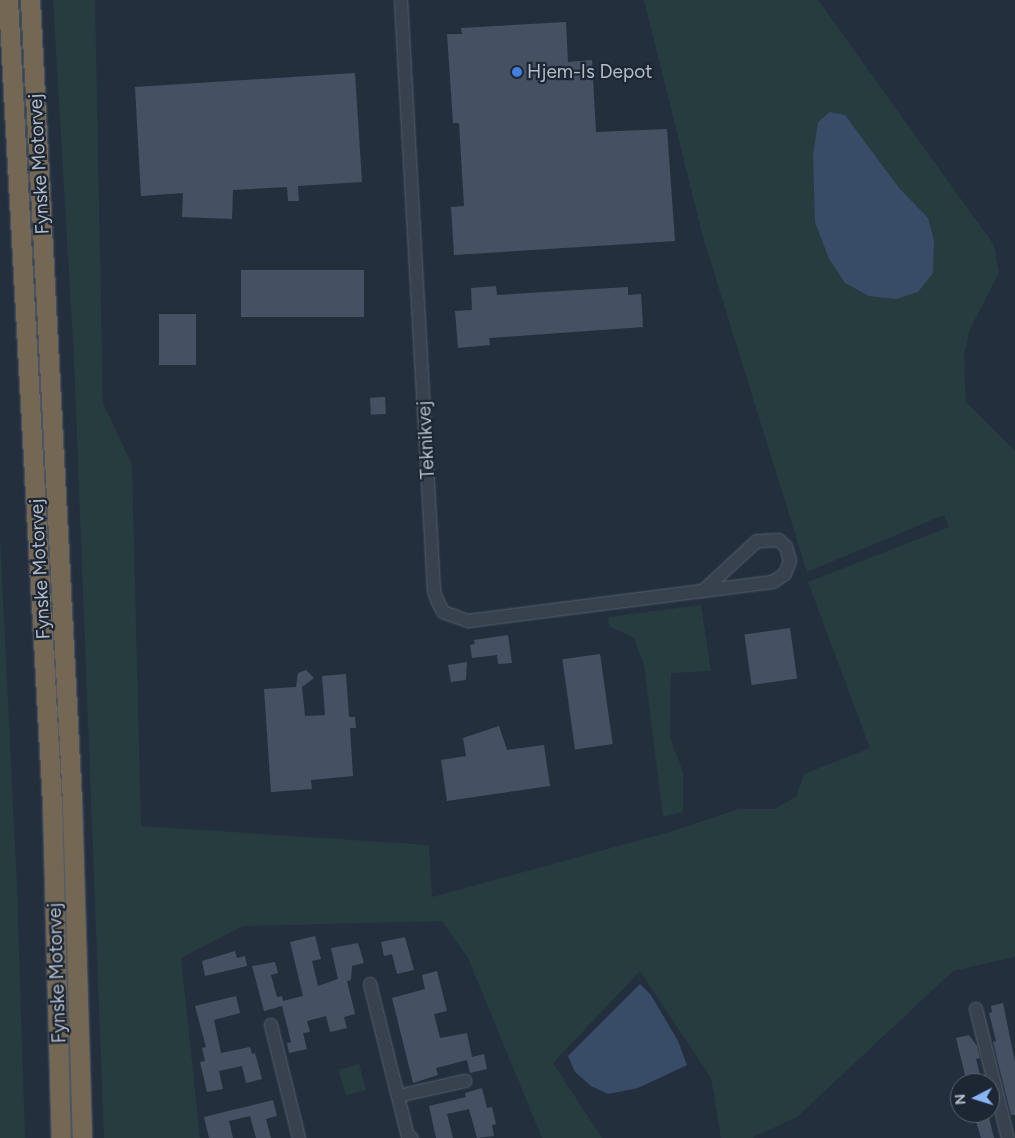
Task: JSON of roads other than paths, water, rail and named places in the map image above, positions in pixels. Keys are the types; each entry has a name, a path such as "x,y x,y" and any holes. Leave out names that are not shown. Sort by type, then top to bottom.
{"highway":[{"name":"Fynske Motorvej","path":"8,0 52,804 61,1138"},
{"name":"Fynske Motorvej","path":"30,0 72,802 82,1138"}],"street":[{"name":"Teknikvej","path":"401,0 434,591 443,612 468,621 705,588 773,582 785,574 790,562 786,547 778,540 757,541 705,588"},
{"path":"370,984 407,1137"},
{"path":"976,1009 1010,1122 1008,1138"},
{"path":"271,1025 299,1138"},
{"path":"398,1096 466,1081"}],"water":[{"path":"830,112 845,115 899,188 928,218 934,241 933,273 918,292 896,299 869,296 845,283 829,259 815,222 813,156 818,122"},
{"path":"640,984 651,995 678,1041 687,1065 638,1088 608,1094 591,1086 575,1072 568,1056"}],"place":[{"name":"Hjem-Is Depot","path":"517,72"}]}
